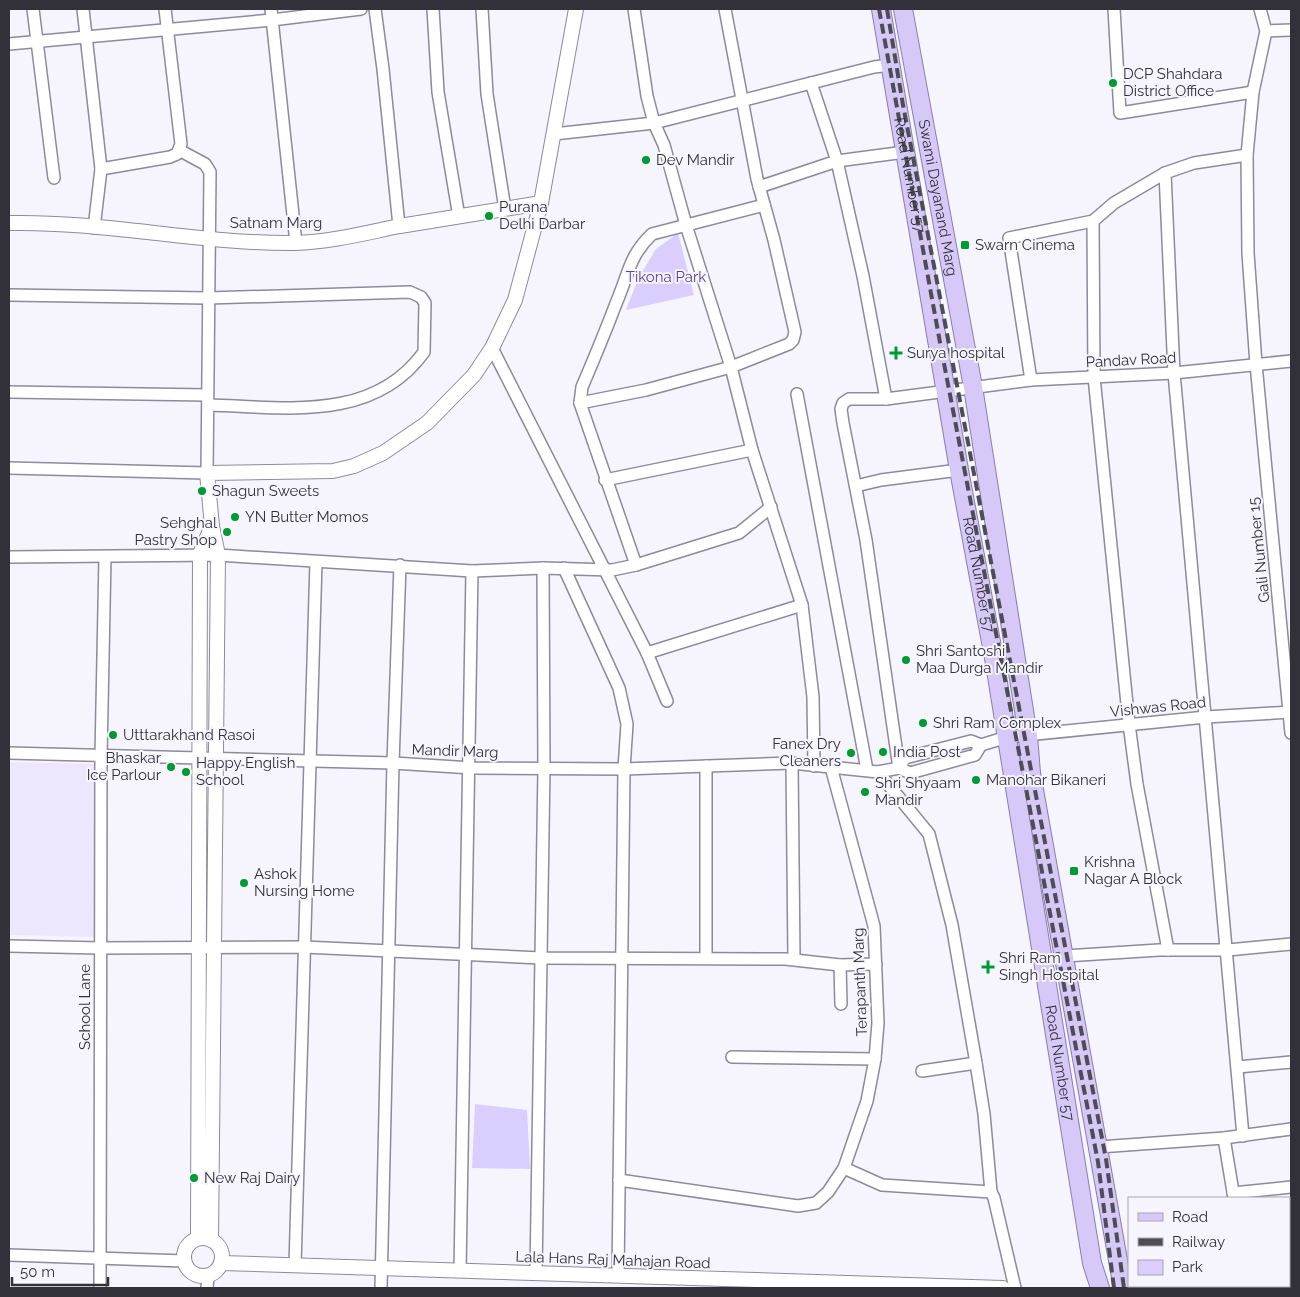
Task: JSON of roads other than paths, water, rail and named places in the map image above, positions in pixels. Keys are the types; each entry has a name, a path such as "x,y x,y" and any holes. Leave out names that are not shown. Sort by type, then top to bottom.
{"main road":[{"name":"Road Number 57","path":"881,9 945,390 1007,737 1090,1253 1100,1288"},
{"name":"Swami Dayanand Marg","path":"903,9 980,386"},
{"name":"Road Number 57","path":"980,386 1028,736 1031,773 1123,1288"}],"street":[{"path":"33,9 54,178"},
{"path":"83,9 102,169 94,228"},
{"path":"102,169 170,157 179,150 181,144 165,9"},
{"path":"9,44 167,30 271,14 361,9"},
{"path":"375,9 399,226"},
{"path":"433,9 438,92 460,217"},
{"path":"482,9 487,94 505,210"},
{"path":"9,468 206,473 333,470 354,466 369,460 402,442 427,423 474,375 492,348 515,300 542,203 576,9"},
{"path":"634,9 647,96 654,123 664,145 686,225 731,368 752,450 802,605 813,697 814,766"},
{"path":"580,403 646,390 731,368 789,344 794,340 795,332 759,187 741,102 725,9"},
{"path":"1114,9 1120,113 1254,92"},
{"path":"1260,9 1266,31 1291,30"},
{"path":"271,14 296,243"},
{"name":"Gali Number 15","path":"1266,31 1254,92 1247,155 1248,253 1256,364 1291,712 1291,733"},
{"path":"554,134 654,123 874,67 890,65"},
{"path":"811,83 837,161 863,276 886,399"},
{"path":"179,150 204,164 210,172 206,473 212,526 218,555 214,760 214,946 204,1239"},
{"path":"759,187 837,161 905,152"},
{"path":"1031,380 1009,238 1093,221 1114,203 1165,173 1194,163 1247,155"},
{"path":"1165,173 1174,373 1228,950 1243,1136"},
{"name":"Satnam Marg","path":"9,223 43,222 209,239 296,243 344,238 399,226 542,203"},
{"path":"636,565 580,403 582,387 638,247 652,234 764,205"},
{"path":"1093,221 1094,377 1129,724 1164,950"},
{"path":"9,296 208,298 410,292 421,297 425,303 424,352 401,375 362,400 320,407 208,400 9,392"},
{"path":"492,348 603,570 647,653 667,702"},
{"name":"Pandav Road","path":"856,486 841,409 843,403 849,399 886,399 1031,380 1174,373 1291,361"},
{"path":"798,394 872,771 929,834 952,925 984,1114 991,1192 994,1198 1014,1288"},
{"path":"606,480 752,450"},
{"path":"899,768 856,486 881,480 959,470"},
{"path":"9,557 105,557 200,554 472,571 543,568 603,570 636,565 739,532 771,507"},
{"path":"204,1239 198,760 200,554 212,526"},
{"name":"School Lane","path":"100,1288 101,756 105,557"},
{"path":"295,1265 316,562"},
{"path":"381,1288 393,763 400,565"},
{"path":"536,1273 544,768 543,568"},
{"path":"564,568 619,688 627,724 624,768 618,1276"},
{"path":"460,1271 472,571"},
{"path":"647,653 802,605"},
{"name":"Vishwas Road","path":"1007,737 1206,717 1291,712"},
{"name":"Mandir Marg","path":"9,753 198,760 393,763 469,768 624,768 792,763 872,771 899,768 910,773 975,755 981,745 1007,737"},
{"path":"792,763 794,959"},
{"path":"706,766 706,958"},
{"name":"Terapanth Marg","path":"732,1057 876,1059 878,1023 874,926 831,767"},
{"path":"1065,956 1164,950 1228,950 1291,944"},
{"path":"9,946 100,948 304,947 389,949 541,958 794,959 840,965 876,964"},
{"path":"840,965 841,1004"},
{"path":"619,1180 798,1206 816,1203 828,1192 844,1168 867,1101 876,1059"},
{"path":"1238,1067 1291,1062"},
{"path":"922,1072 976,1063"},
{"path":"1099,1147 1224,1138 1291,1130"},
{"path":"1224,1138 1233,1196 1291,1187"},
{"path":"844,1168 882,1185 991,1192"},
{"path":"204,1239 221,1251 221,1263 207,1282 186,1267 184,1261 185,1250 204,1239"},
{"path":"9,1255 184,1261"},
{"name":"Lala Hans Raj Mahajan Road","path":"221,1263 618,1276 766,1285 1003,1288"}],"railway":[{"path":"879,9 941,348 1098,1162 1114,1288"},
{"path":"887,9 903,105 1106,1159 1124,1288"}],"place":[{"name":"DCP Shahdara District Office","path":"1113,83"},
{"name":"Dev Mandir","path":"646,160"},
{"name":"Purana Delhi Darbar","path":"489,216"},
{"name":"Swarn Cinema","path":"965,245"},
{"name":"Surya hospital","path":"896,353"},
{"name":"Shagun Sweets","path":"202,491"},
{"name":"YN Butter Momos","path":"235,517"},
{"name":"Sehghal Pastry Shop","path":"227,532"},
{"name":"Shri Santoshi Maa Durga Mandir","path":"906,660"},
{"name":"Shri Ram Complex","path":"923,723"},
{"name":"Utttarakhand Rasoi","path":"113,735"},
{"name":"India Post","path":"883,752"},
{"name":"Fanex Dry Cleaners","path":"851,753"},
{"name":"Bhaskar Ice Parlour","path":"171,767"},
{"name":"Happy English School","path":"186,772"},
{"name":"Manohar Bikaneri","path":"976,780"},
{"name":"Shri Shyaam Mandir","path":"865,792"},
{"name":"Krishna Nagar A Block","path":"1074,871"},
{"name":"Ashok Nursing Home","path":"244,883"},
{"name":"Shri Ram Singh Hospital","path":"988,967"},
{"name":"New Raj Dairy","path":"194,1178"}],"park label":[{"name":"Tikona Park","path":"666,277"}]}
